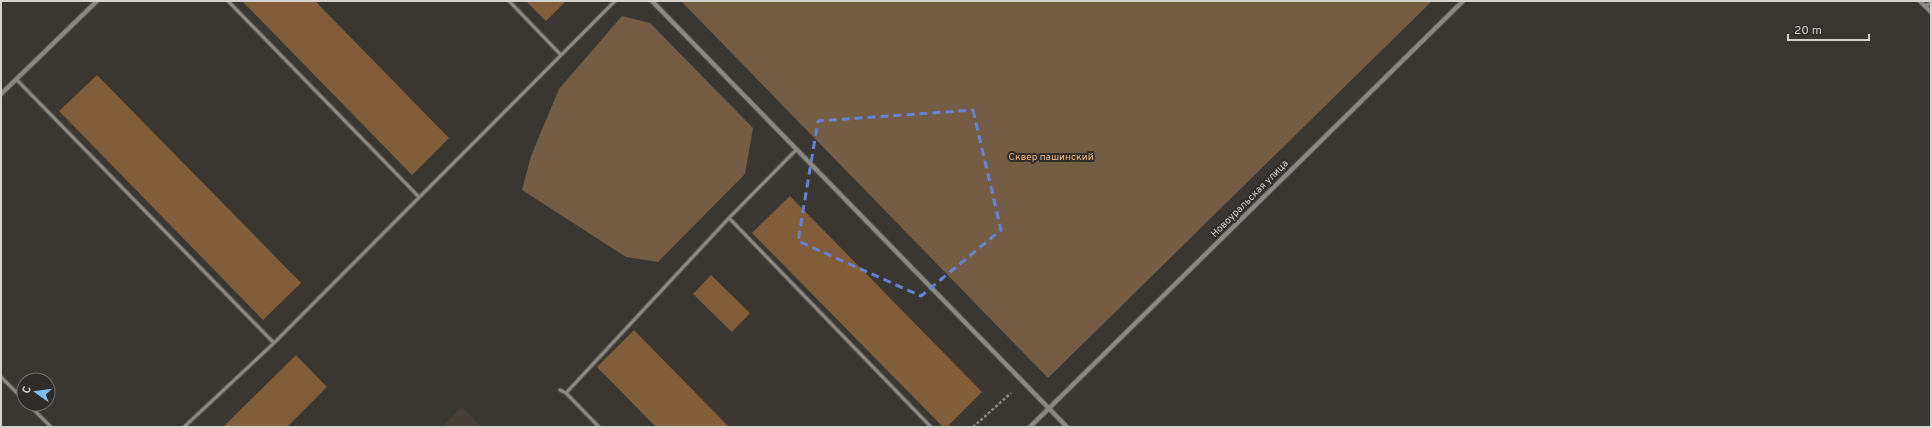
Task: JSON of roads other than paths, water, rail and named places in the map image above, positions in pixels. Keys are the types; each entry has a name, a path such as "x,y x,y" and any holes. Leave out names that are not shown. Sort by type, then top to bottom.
{"street":[{"path":"1,94 97,1"},
{"path":"652,1 1067,427"},
{"name":"Новоуральская улица","path":"1030,427 1463,1"},
{"path":"1920,1 1931,12"}],"lane":[{"path":"228,1 419,197"},
{"path":"509,1 561,55"},
{"path":"184,427 274,343 615,1"},
{"path":"1925,6 1931,3"},
{"path":"16,79 274,343"},
{"path":"566,393 729,218 797,150"},
{"path":"729,218 931,427"},
{"path":"1,377 16,392"},
{"path":"560,390 566,393 599,427"},
{"path":"36,412 51,427"}],"park label":[{"name":"Сквер пашинский","path":"1051,157"}]}
